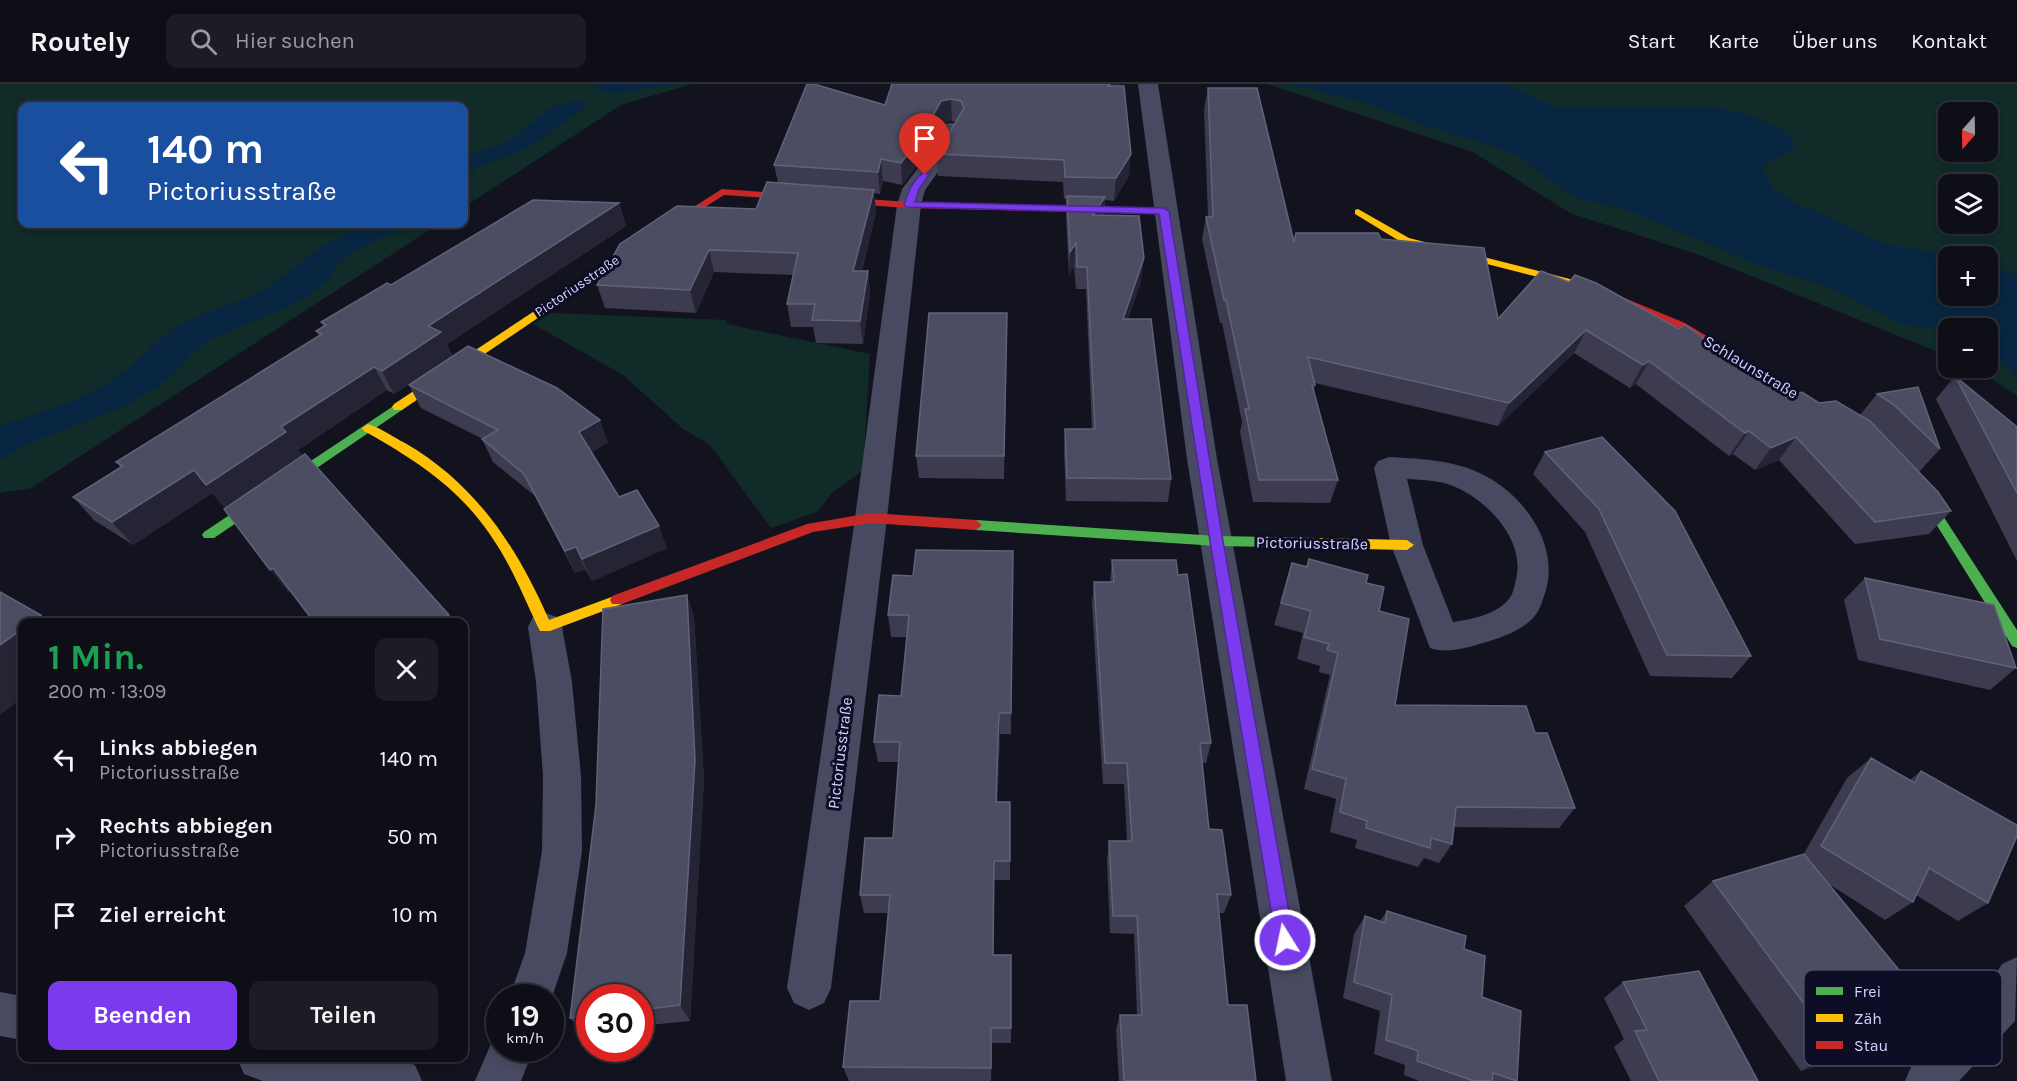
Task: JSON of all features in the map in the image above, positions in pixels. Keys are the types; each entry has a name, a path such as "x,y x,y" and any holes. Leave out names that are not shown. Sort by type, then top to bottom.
{"street":[{"path":"1148,84 1164,211 1217,541 1309,1081"},
{"name":"Pictoriusstraße","path":"809,988 871,518 909,205 914,189 935,161 952,129"},
{"name":"Pictoriusstraße","path":"209,535 687,212 722,192 909,205 1164,211"},
{"name":"Schlaunstraße","path":"1358,212 1406,240 1599,290 1682,325 1844,423"},
{"path":"368,428 438,471 473,502 504,538 526,578 545,627 554,682 562,776 562,851 546,953 536,984"},
{"path":"1389,468 1430,471 1465,479 1498,499 1515,518 1526,538 1534,561 1533,586 1522,608 1504,620 1472,632 1442,638 1407,545 1389,468"},
{"path":"1900,474 1930,505 2017,642"},
{"name":"Pictoriusstraße","path":"545,627 812,527 871,518 1217,541 1407,545"},
{"path":"2002,1003 2017,979"},
{"path":"0,1014 18,1017"},
{"path":"284,1062 399,1081"},
{"path":"498,1081 506,1062"},
{"path":"1928,1081 1942,1066"}],"green space":[{"path":"0,84 692,84 621,105 468,204 468,102 18,102 18,228 433,228 31,488 0,493"},
{"path":"1267,84 2017,84 2017,396 1990,378 1998,378 1998,318 1938,318 1938,352 1699,255 1570,213 1473,152"},
{"path":"551,313 727,320 726,324 870,354 863,471 833,492 817,512 771,528 710,445 682,428 623,375 533,324"}],"water":[{"path":"592,84 675,84 618,93 603,92"},
{"path":"1288,84 1503,84 1562,108 1710,107 1739,112 1779,127 1792,138 1796,145 1762,167 1773,188 1796,204 1819,212 1871,238 1894,246 1938,253 1938,306 1998,306 1998,268 2017,276 2017,378 1998,360 1998,318 1938,318 1938,330 1901,324 1834,289 1756,264 1628,210 1574,197 1518,156 1499,148 1425,126 1367,103"},
{"path":"576,100 585,102 585,106 531,146 468,174 468,156 510,140 552,107"},
{"path":"364,228 404,228 353,252 337,264 327,281 305,299 209,340 156,388 125,406 25,445 0,461 0,427 68,403 94,391 116,378 177,327 195,317 253,295 278,280 324,246"}],"building":[{"path":"807,84 814,84 885,105 892,84 1110,84 1108,86 1124,86 1131,154 1116,178 1065,177 1064,160 937,154 964,108 961,101 951,99 941,101 922,136 901,163 881,159 878,172 774,165"},
{"path":"1208,88 1257,88 1294,242 1296,233 1378,233 1381,239 1484,248 1498,319 1541,271 1569,282 1575,275 1596,283 1679,329 1685,325 1787,398 1802,392 1819,403 1836,401 1870,421 1938,492 1951,511 1875,522 1796,437 1771,448 1749,431 1745,433 1649,361 1643,365 1586,330 1509,403 1308,357 1315,385 1312,385 1338,480 1259,480 1245,409 1249,409 1206,217 1213,217"},
{"path":"767,182 874,190 853,271 868,271 860,321 812,320 815,304 787,304 798,253 709,250 690,290 597,285 620,244 677,206 756,209"},
{"path":"1067,196 1105,197 1093,215 1139,216 1144,258 1123,319 1151,319 1171,479 1067,478 1065,429 1095,429 1087,267 1077,267 1076,243 1070,252"},
{"path":"533,200 619,203 428,326 441,332 382,371 374,367 281,427 286,432 206,485 194,470 112,522 73,497 123,466 116,462 322,334 316,331 326,325 321,322 387,283 391,285"},
{"path":"929,313 1007,313 1004,456 916,456"},
{"path":"468,346 557,388 600,420 579,432 619,497 637,490 659,526 582,559 576,547 565,551 524,474 482,439 498,430 409,385"},
{"path":"1956,378 2017,427 2017,493"},
{"path":"1918,387 1940,449 1893,404 1877,394"},
{"path":"1602,437 1675,511 1751,656 1667,655 1599,509 1545,452"},
{"path":"305,454 449,615 441,618 311,618 273,568 270,570 224,509"},
{"path":"916,550 1013,551 1011,713 999,713 996,802 1010,802 1010,861 994,861 993,955 1011,955 1011,1028 991,1028 991,1068 843,1067 850,1001 880,1001 890,895 860,895 865,838 893,838 900,742 874,742 879,695 901,696 909,615 888,615 893,575 913,576"},
{"path":"1309,559 1368,575 1366,583 1384,587 1379,611 1409,619 1395,705 1526,706 1535,733 1547,733 1575,808 1456,807 1452,844 1431,838 1430,848 1366,828 1367,821 1340,812 1346,779 1312,769 1338,653 1327,650 1329,644 1304,637 1311,611 1281,603 1292,563 1307,567"},
{"path":"1112,560 1176,560 1178,575 1187,574 1211,743 1200,743 1209,829 1222,830 1231,895 1217,894 1228,1005 1247,1005 1256,1081 1124,1081 1120,1015 1142,1015 1137,916 1113,916 1109,841 1132,841 1127,763 1105,763 1094,582 1114,582"},
{"path":"1865,578 1994,605 2016,668 1880,639"},
{"path":"0,592 41,615 37,618 18,618 18,632 0,645"},
{"path":"687,595 695,760 680,1005 654,1008 654,984 576,984 576,1017 570,1018 596,805 603,609"},
{"path":"1871,758 1915,783 1921,771 2017,825 2017,836 1988,903 1929,868 1913,902 1821,846"},
{"path":"1804,854 1899,970 1804,970 1804,1004 1713,881"},
{"path":"1387,911 1466,936 1464,949 1485,956 1482,997 1521,1011 1517,1081 1493,1073 1492,1081 1474,1081 1417,1061 1418,1051 1386,1040 1392,995 1354,982 1365,916 1385,923"},
{"path":"1699,971 1758,1081 1659,1081 1635,1031 1647,1030 1623,982"}],"traffic: fast":[{"path":"209,535 398,407"},
{"path":"1913,487 1930,505 2017,642"},
{"path":"976,525 1217,541 1316,543"}],"traffic: slow":[{"path":"1358,212 1405,240 1593,288"},
{"path":"398,407 643,242"},
{"path":"368,428 432,466 470,500 486,518 513,559 545,627 617,600"},
{"path":"1316,543 1407,545"}],"traffic: jam":[{"path":"643,242 722,192 909,205 1164,211"},
{"path":"1593,288 1681,325 1835,417"},
{"path":"617,600 812,527 871,518 976,525"}],"route":[{"path":"925,175 914,189 909,205 1164,211 1285,940"}]}
